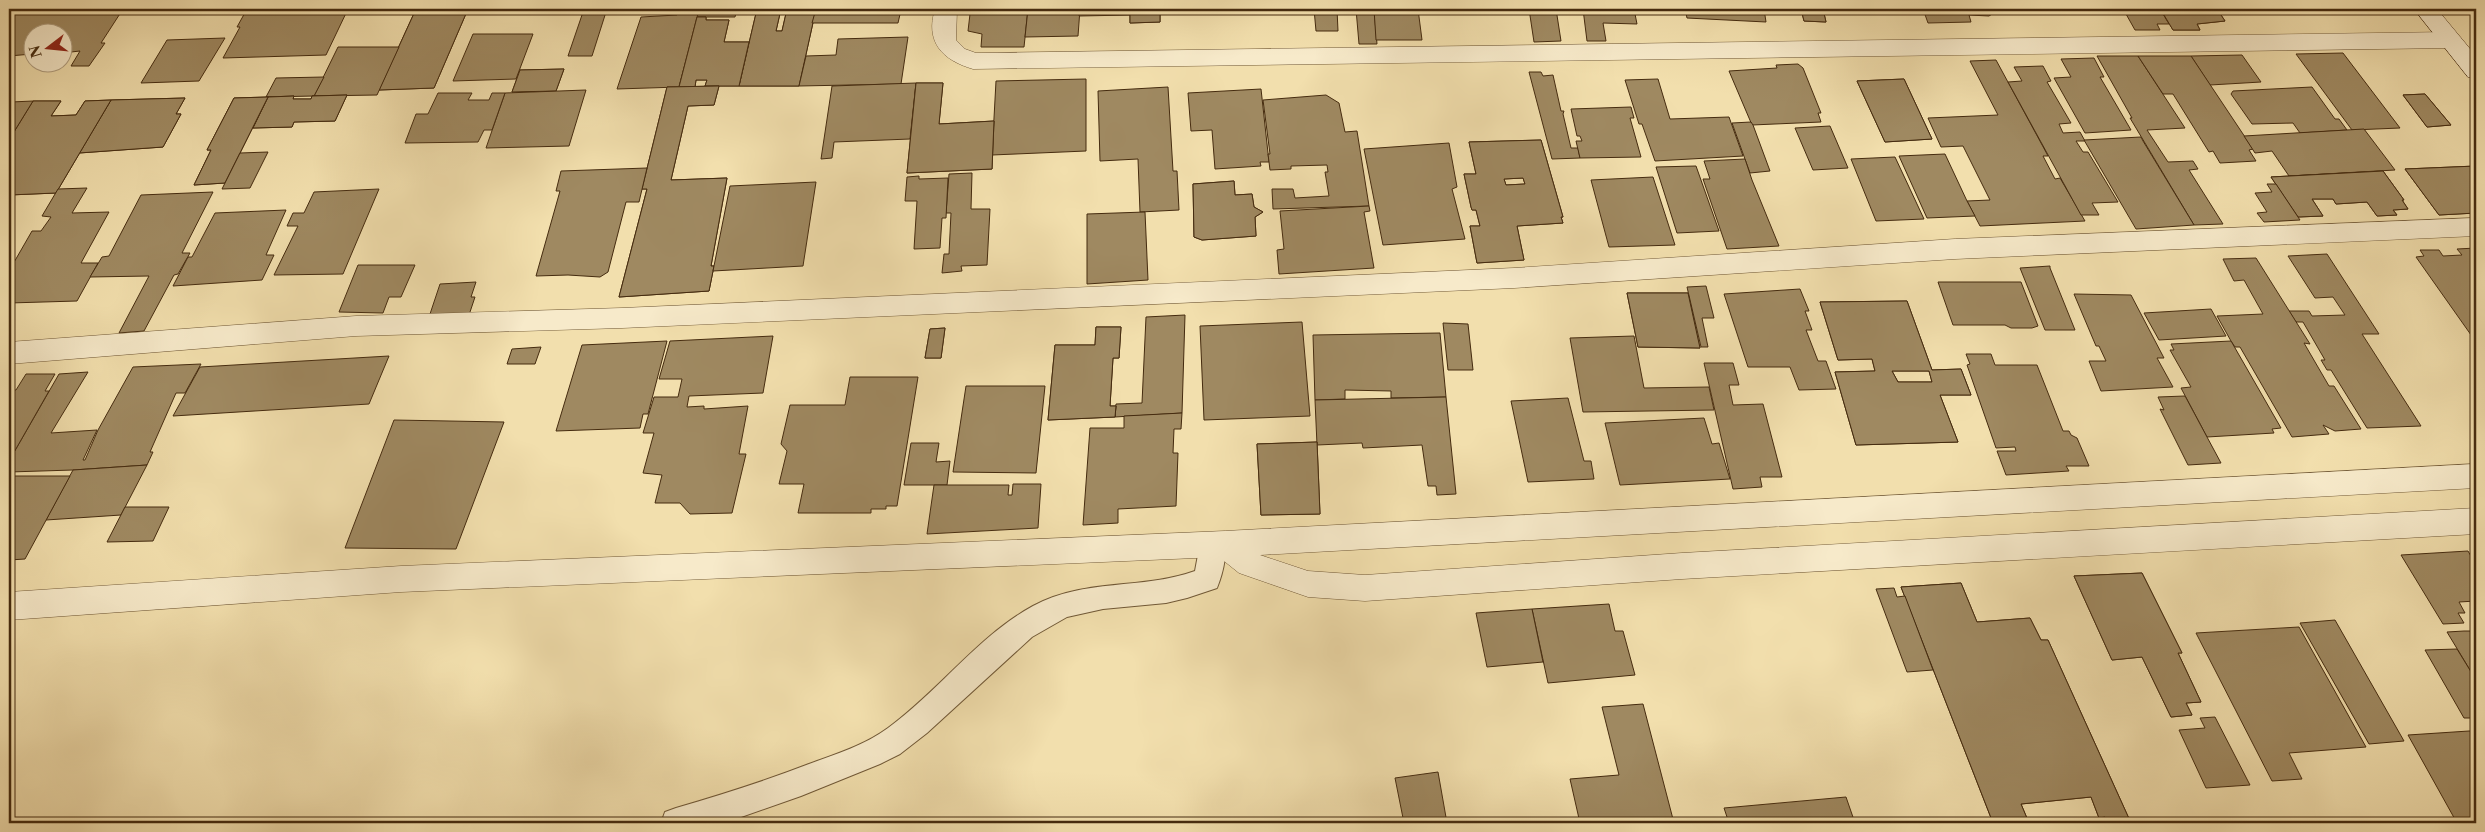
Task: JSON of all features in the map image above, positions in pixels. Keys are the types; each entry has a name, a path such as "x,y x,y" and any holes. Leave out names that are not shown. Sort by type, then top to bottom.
{"street":[{"path":"946,9 944,16 945,42 957,54 972,61 2450,40"},
{"path":"2425,9 2476,70"},
{"path":"9,353 356,326 632,317 1514,278 1954,249 2224,236 2476,227"},
{"path":"9,606 401,579 1219,544 2476,476"},
{"path":"1219,544 1249,564 1308,584 1365,588 1682,566 2476,521"}],"lane":[{"path":"676,823 745,803 782,789 846,764 897,739 953,692 998,649 1044,615 1088,598 1188,588 1207,579 1219,544"}],"building":[{"path":"12,9 123,9 101,43 105,43 89,66 72,66 80,51 72,52 72,22 22,22 22,55 9,56 9,13"},
{"path":"247,9 348,9 326,55 223,58 240,27 237,27"},
{"path":"416,9 468,9 434,88 379,90"},
{"path":"416,9 468,9 434,88 379,90"},
{"path":"679,9 700,9 679,87 617,89 641,17 677,15"},
{"path":"700,9 737,9 735,17 697,17"},
{"path":"757,9 781,9 776,31 782,31 787,9 816,9 799,86 739,86"},
{"path":"757,9 781,9 776,31 782,31 787,9 816,9 799,86 739,86"},
{"path":"816,9 850,9 849,11 901,10 898,23 812,23"},
{"path":"970,9 1028,9 1024,47 981,47 982,34 968,31 970,14 979,14 980,11 970,11"},
{"path":"1028,9 1080,9 1078,36 1025,37"},
{"path":"1080,9 1130,9 1130,15 1079,16"},
{"path":"1130,9 1160,9 1160,22 1130,23"},
{"path":"1130,9 1160,9 1160,22 1130,23"},
{"path":"1314,9 1337,9 1338,31 1316,31"},
{"path":"1356,9 1374,9 1377,44 1359,44"},
{"path":"1374,9 1418,9 1422,40 1376,40"},
{"path":"1529,9 1556,9 1561,41 1534,42"},
{"path":"1583,9 1634,9 1637,24 1603,23 1606,41 1587,41"},
{"path":"1685,9 1764,9 1766,22 1687,18"},
{"path":"1801,9 1823,9 1826,22 1804,21"},
{"path":"1801,9 1823,9 1826,22 1804,21"},
{"path":"1923,9 2002,9 2003,12 1995,12 1989,16 1969,15 1971,22 1928,23"},
{"path":"2100,9 2160,9 2169,24 2157,24 2160,30 2135,30 2126,14 2103,14"},
{"path":"2163,9 2217,9 2225,21 2197,24 2200,30 2173,30 2161,10 2164,11"},
{"path":"2163,9 2217,9 2225,21 2197,24 2200,30 2173,30 2161,10 2164,11"},
{"path":"583,12 606,12 592,56 568,56"},
{"path":"697,17 706,17 706,20 729,20 724,42 749,42 739,86 705,86 707,80 696,80 695,87 679,87"},
{"path":"697,17 706,17 706,20 729,20 724,42 749,42 739,86 705,86 707,80 696,80 695,87 679,87"},
{"path":"473,34 533,34 516,79 453,81"},
{"path":"908,37 901,84 799,86 806,56 836,55 838,39"},
{"path":"225,38 199,81 141,83 167,40"},
{"path":"338,47 399,47 377,95 314,96"},
{"path":"2343,53 2400,128 2352,130 2296,54"},
{"path":"2242,55 2261,82 2210,85 2191,56"},
{"path":"2097,56 2138,56 2185,128 2147,130 2168,162 2193,161 2198,169 2189,170 2223,224 2194,225 2130,118 2132,118"},
{"path":"2138,56 2191,56 2253,149 2249,150 2256,161 2220,163 2213,151 2209,152 2173,94 2163,94"},
{"path":"2094,58 2104,77 2100,77 2131,130 2085,133 2054,78 2071,77 2061,59"},
{"path":"1996,60 2048,156 2043,156 2055,179 2060,178 2085,221 1980,226 1967,201 1990,200 1963,146 1941,147 1928,118 1998,115 1970,61"},
{"path":"1798,64 1803,68 1821,113 1818,113 1821,122 1752,125 1729,71 1777,68 1776,65"},
{"path":"2043,66 2051,81 2047,82 2071,123 2059,124 2063,133 2080,132 2085,141 2076,141 2083,152 2088,152 2118,202 2092,203 2099,215 2081,215 2008,82 2022,81 2014,67"},
{"path":"564,69 556,91 512,92 520,70"},
{"path":"564,69 556,91 512,92 520,70"},
{"path":"1529,72 1541,72 1543,76 1553,75 1561,111 1564,111 1563,114 1571,148 1578,148 1580,158 1552,159"},
{"path":"324,77 314,96 266,97 276,78"},
{"path":"1086,79 1086,151 992,155 996,81"},
{"path":"1658,79 1670,119 1729,117 1743,156 1655,161 1642,124 1639,124 1625,80"},
{"path":"1904,79 1932,139 1885,142 1857,81"},
{"path":"1904,79 1932,139 1885,142 1857,81"},
{"path":"916,83 910,139 834,142 832,158 821,159 832,86"},
{"path":"916,83 943,83 939,124 994,121 992,169 907,173"},
{"path":"916,83 943,83 939,124 994,121 992,169 907,173"},
{"path":"719,86 714,105 688,106 671,180 727,178 711,266 714,266 709,291 619,297 647,189 642,189 667,87"},
{"path":"719,86 714,105 688,106 671,180 727,178 711,266 714,266 709,291 619,297 647,189 642,189 667,87"},
{"path":"1168,87 1173,171 1177,171 1179,210 1140,212 1138,159 1100,161 1098,91"},
{"path":"2312,87 2335,119 2339,119 2347,130 2300,133 2293,123 2252,124 2231,94 2233,91"},
{"path":"1261,89 1269,162 1260,162 1261,166 1215,169 1212,130 1191,131 1188,93"},
{"path":"586,90 569,146 486,148 505,93"},
{"path":"438,93 472,93 468,100 489,100 492,93 505,93 492,130 484,130 478,142 405,143 416,114 428,114"},
{"path":"2425,94 2451,125 2427,127 2403,95"},
{"path":"2425,94 2451,125 2427,127 2403,95"},
{"path":"347,95 335,121 294,122 292,127 253,128 268,97 294,96 293,99 311,99 312,96"},
{"path":"347,95 335,121 294,122 292,127 253,128 268,97 294,96 293,99 311,99 312,96"},
{"path":"1326,95 1339,103 1345,132 1357,131 1369,206 1273,209 1272,189 1293,189 1295,198 1329,196 1325,172 1328,172 1327,165 1291,166 1291,169 1270,170 1268,154 1270,154 1263,100"},
{"path":"268,97 225,183 194,185 211,150 207,150 234,98"},
{"path":"268,97 225,183 194,185 211,150 207,150 234,98"},
{"path":"185,98 176,114 181,114 163,147 79,153 111,100"},
{"path":"185,98 176,114 181,114 163,147 79,153 111,100"},
{"path":"111,100 56,193 9,195 9,140 33,101 61,101 51,116 76,115 85,101"},
{"path":"111,100 56,193 9,195 9,140 33,101 61,101 51,116 76,115 85,101"},
{"path":"33,101 9,140 9,104 11,102"},
{"path":"1631,107 1634,118 1630,118 1641,157 1580,158 1576,141 1582,141 1580,136 1577,136 1571,109"},
{"path":"1751,122 1770,171 1750,173 1732,123"},
{"path":"1830,126 1848,168 1813,170 1795,128"},
{"path":"2364,129 2395,170 2289,176 2272,151 2255,153 2244,136"},
{"path":"2141,137 2194,225 2136,229 2084,140"},
{"path":"1541,140 1563,217 1561,217 1563,223 1517,226 1524,260 1477,263 1470,226 1480,226 1476,210 1472,210 1471,207 1464,174 1476,174 1469,142","holes":["1523,178 1525,184 1506,185 1504,179"]},
{"path":"1541,140 1563,217 1561,217 1563,223 1517,226 1524,260 1477,263 1470,226 1480,226 1476,210 1472,210 1471,207 1464,174 1476,174 1469,142","holes":["1523,178 1525,184 1506,185 1504,179"]},
{"path":"1449,143 1457,187 1452,189 1465,239 1383,245 1364,149"},
{"path":"268,152 250,188 222,189 240,153"},
{"path":"1945,154 1975,216 1927,218 1899,156"},
{"path":"1895,157 1924,219 1876,221 1851,159"},
{"path":"1745,159 1779,246 1727,249 1703,179 1710,179 1704,161"},
{"path":"1696,166 1719,231 1677,233 1656,167"},
{"path":"2476,166 2476,213 2439,215 2405,169"},
{"path":"2476,166 2476,213 2439,215 2405,169"},
{"path":"647,168 639,202 626,202 608,272 600,277 536,276 560,191 556,191 561,171"},
{"path":"2383,171 2404,200 2402,200 2408,209 2393,210 2397,215 2377,216 2367,202 2336,204 2333,199 2312,199 2323,216 2298,217 2271,177"},
{"path":"2383,171 2404,200 2402,200 2408,209 2393,210 2397,215 2377,216 2367,202 2336,204 2333,199 2312,199 2323,216 2298,217 2271,177"},
{"path":"972,173 971,209 990,209 987,265 961,266 962,271 942,273 944,254 949,254 951,213 946,213 949,174"},
{"path":"919,176 919,179 948,178 946,218 942,218 940,248 914,249 917,201 905,201 907,177"},
{"path":"1653,177 1675,245 1609,247 1591,180"},
{"path":"1234,181 1235,195 1252,194 1254,207 1263,212 1255,217 1256,236 1202,240 1194,237 1193,184"},
{"path":"1234,181 1235,195 1252,194 1254,207 1263,212 1255,217 1256,236 1202,240 1194,237 1193,184"},
{"path":"816,182 803,266 713,271 730,186"},
{"path":"2267,184 2276,184 2300,220 2264,222 2257,213 2267,212 2255,193 2272,192"},
{"path":"87,188 72,213 109,212 81,263 98,263 77,301 9,303 9,271 32,231 41,231 51,217 42,216 58,189"},
{"path":"379,189 343,274 274,275 298,226 287,226 293,213 304,213 314,192"},
{"path":"213,192 182,253 190,253 178,274 174,275 144,331 119,333 149,276 90,277 102,257 109,256 141,195"},
{"path":"1369,206 1370,211 1364,212 1374,268 1279,274 1277,250 1284,249 1280,211"},
{"path":"286,210 266,255 274,255 262,280 173,286 188,257 192,257 215,213"},
{"path":"1145,212 1148,280 1087,284 1087,214"},
{"path":"2476,248 2476,342 2416,257 2424,256 2420,250 2439,250 2443,256 2462,255 2457,249"},
{"path":"2327,254 2379,334 2362,334 2421,426 2367,428 2331,370 2327,370 2321,360 2325,360 2303,322 2296,322 2289,311 2309,311 2312,316 2345,315 2333,297 2315,298 2288,256"},
{"path":"2256,258 2310,344 2304,343 2329,386 2334,386 2361,429 2335,431 2323,425 2329,434 2292,437 2240,347 2235,347 2231,341 2217,316 2263,314 2244,280 2234,281 2223,259"},
{"path":"358,265 415,265 401,297 389,297 383,313 339,312"},
{"path":"2050,266 2075,330 2045,330 2020,268"},
{"path":"476,282 471,297 475,297 469,315 429,317 440,284"},
{"path":"1938,282 2021,282 2038,326 2032,328 2011,328 2005,325 1953,325"},
{"path":"1706,286 1714,318 1702,318 1708,347 1701,347 1687,287"},
{"path":"1800,289 1809,311 1805,311 1812,330 1806,330 1818,361 1826,361 1836,389 1799,390 1790,367 1748,367 1724,294"},
{"path":"1627,293 1688,293 1700,348 1638,347"},
{"path":"1627,293 1688,293 1700,348 1638,347"},
{"path":"2074,294 2131,295 2164,358 2157,358 2173,387 2101,391 2089,361 2106,361 2099,346 2096,346"},
{"path":"1907,301 1932,370 1961,369 1971,395 1940,395 1958,442 1856,445 1835,372 1875,371 1872,359 1838,360 1820,302","holes":["1892,371 1929,371 1932,382 1898,382"]},
{"path":"1907,301 1932,370 1961,369 1971,395 1940,395 1958,442 1856,445 1835,372 1875,371 1872,359 1838,360 1820,302","holes":["1892,371 1929,371 1932,382 1898,382"]},
{"path":"2211,309 2226,336 2159,340 2144,313"},
{"path":"1185,315 1182,413 1115,417 1116,404 1142,403 1146,317"},
{"path":"1302,322 1310,416 1204,420 1200,326"},
{"path":"1443,323 1468,324 1473,370 1448,370"},
{"path":"1096,327 1121,327 1119,358 1113,358 1110,406 1116,406 1115,417 1048,420 1055,345 1095,345"},
{"path":"1096,327 1121,327 1119,358 1113,358 1110,406 1116,406 1115,417 1048,420 1055,345 1095,345"},
{"path":"945,328 941,358 925,358 930,329"},
{"path":"945,328 941,358 925,358 930,329"},
{"path":"1440,333 1446,397 1391,398 1391,391 1345,390 1345,399 1315,400 1313,335"},
{"path":"773,336 763,393 689,396 687,407 704,406 704,409 748,406 739,454 746,454 732,513 690,514 680,503 655,503 662,475 643,473 654,433 643,433 654,397 678,397 682,379 659,379 670,341"},
{"path":"1634,336 1644,388 1709,387 1714,410 1583,412 1570,338"},
{"path":"667,341 648,414 643,414 640,428 556,431 582,345"},
{"path":"2231,341 2281,428 2272,429 2274,433 2207,437 2181,388 2191,387 2170,350 2174,350 2171,344"},
{"path":"541,347 535,364 507,364 512,349"},
{"path":"1966,354 1991,354 1995,365 2037,365 2063,431 2069,431 2071,435 2077,438 2089,466 2066,466 2069,471 2006,475 1997,451 2016,451 2015,447 1996,448 1967,365 1970,364"},
{"path":"389,356 369,404 173,416 200,367"},
{"path":"1704,363 1733,363 1739,385 1729,385 1733,405 1763,404 1782,477 1760,477 1762,487 1733,489"},
{"path":"201,364 185,393 176,393 150,452 153,452 147,465 9,472 9,461 59,374 88,372 51,433 97,430 83,460 85,460 98,430 133,367"},
{"path":"26,374 55,374 45,391 49,391 9,461 9,390 16,390"},
{"path":"850,377 918,377 897,506 886,506 886,509 871,509 871,513 798,513 804,484 779,484 787,451 781,444 790,405 845,405"},
{"path":"966,386 1045,386 1036,473 953,472"},
{"path":"2185,396 2221,463 2188,465 2160,409 2164,410 2158,397"},
{"path":"1446,397 1456,494 1437,495 1436,486 1428,486 1422,445 1363,448 1362,443 1317,445 1315,400"},
{"path":"1568,398 1584,461 1591,461 1594,479 1528,482 1511,401"},
{"path":"1182,413 1181,429 1174,429 1173,453 1178,453 1176,506 1118,509 1118,523 1083,525 1090,428 1124,428 1124,416"},
{"path":"1704,418 1712,444 1719,443 1730,479 1620,485 1605,423"},
{"path":"394,420 504,422 456,549 345,548"},
{"path":"1317,442 1320,514 1261,515 1257,444"},
{"path":"1317,442 1320,514 1261,515 1257,444"},
{"path":"911,443 939,443 936,462 950,461 947,485 904,485"},
{"path":"147,465 121,515 46,520 73,470"},
{"path":"9,476 70,476 25,559 9,560"},
{"path":"1013,484 1041,484 1038,528 927,534 934,485 1009,485 1008,495 1012,495"},
{"path":"125,507 169,507 153,541 107,542"},
{"path":"2468,551 2476,565 2476,591 2474,591 2476,601 2459,602 2465,613 2458,613 2464,623 2443,624 2401,555"},
{"path":"2142,573 2182,653 2178,653 2201,702 2186,703 2192,715 2171,717 2142,657 2112,660 2074,576"},
{"path":"2142,573 2182,653 2178,653 2201,702 2186,703 2192,715 2171,717 2142,657 2112,660 2074,576"},
{"path":"1961,583 1977,622 2030,618 2041,640 2048,640 2131,823 2107,823 2105,817 2099,818 2091,797 2021,804 2029,823 1993,823 1901,587"},
{"path":"1961,583 1977,622 2030,618 2041,640 2048,640 2131,823 2107,823 2105,817 2099,818 2091,797 2021,804 2029,823 1993,823 1901,587"},
{"path":"1894,588 1897,597 1905,596 1933,670 1907,672 1876,589"},
{"path":"1609,604 1615,631 1623,631 1635,675 1548,683 1532,609"},
{"path":"1532,609 1543,662 1487,667 1476,613"},
{"path":"2335,620 2404,741 2369,744 2300,623"},
{"path":"2299,627 2366,747 2289,753 2302,779 2272,781 2196,633"},
{"path":"2476,631 2476,680 2447,632"},
{"path":"2457,649 2476,680 2476,718 2464,718 2425,650"},
{"path":"1643,704 1674,823 1580,823 1570,779 1619,775 1602,707"},
{"path":"2215,717 2250,785 2206,788 2179,730 2205,728 2200,718"},
{"path":"2476,731 2476,823 2457,823 2408,735"},
{"path":"1438,772 1447,823 1404,823 1395,778"},
{"path":"1846,797 1855,823 1729,823 1724,808"}]}
